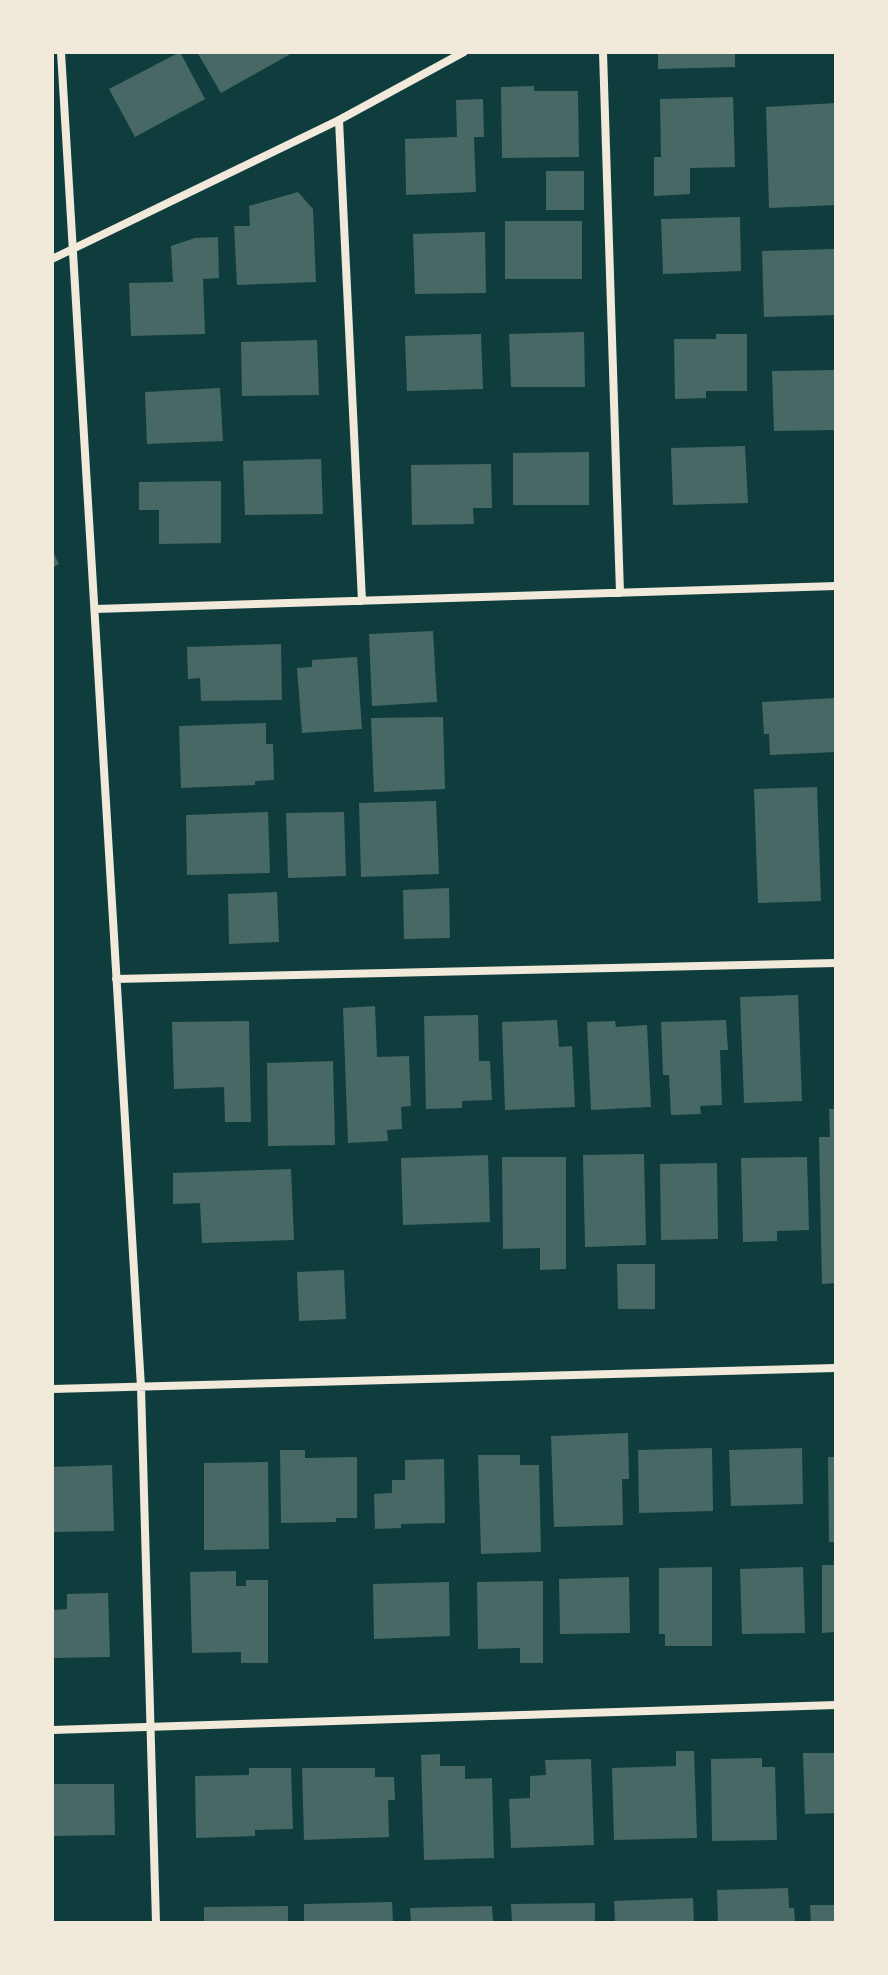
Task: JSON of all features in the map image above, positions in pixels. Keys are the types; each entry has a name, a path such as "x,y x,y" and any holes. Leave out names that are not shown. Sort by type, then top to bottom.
{"street":[{"path":"61,52 141,1387 156,1923"},
{"path":"52,259 339,120 464,52"},
{"path":"603,52 620,593"},
{"path":"339,120 362,601"},
{"path":"95,609 836,586"},
{"path":"116,979 836,963"},
{"path":"52,1389 836,1368"},
{"path":"52,1730 836,1705"}],"building":[{"path":"180,52 205,99 135,137 109,89"},
{"path":"197,52 294,52 221,93"},
{"path":"658,52 735,52 735,67 658,69"},
{"path":"534,86 534,91 578,91 579,157 502,158 501,87"},
{"path":"733,97 735,167 690,168 690,194 654,196 654,157 661,157 660,99"},
{"path":"483,99 484,137 474,137 476,192 406,195 405,139 457,137 456,100"},
{"path":"836,103 836,205 769,208 766,107"},
{"path":"546,171 584,171 584,210 546,210"},
{"path":"298,192 313,209 316,282 237,285 234,226 250,226 249,206"},
{"path":"740,217 741,271 663,274 661,219"},
{"path":"505,221 582,221 582,279 505,279"},
{"path":"485,232 486,293 415,294 413,234"},
{"path":"218,237 219,278 203,279 205,334 131,336 129,283 173,282 171,246 195,238"},
{"path":"836,249 836,315 764,317 762,251"},
{"path":"584,332 585,387 511,387 509,334"},
{"path":"481,334 483,389 407,391 405,336"},
{"path":"716,334 747,334 747,391 706,391 706,398 675,399 674,339 716,339"},
{"path":"317,340 319,395 242,396 241,342"},
{"path":"836,370 836,430 774,431 772,371"},
{"path":"220,388 223,441 147,444 145,392"},
{"path":"745,446 748,503 673,505 671,448"},
{"path":"589,452 589,505 513,505 513,453"},
{"path":"321,459 323,514 245,515 243,461"},
{"path":"491,464 492,508 473,508 474,524 412,525 411,465"},
{"path":"221,481 221,543 159,544 159,510 139,510 139,482"},
{"path":"52,550 59,564 52,568"},
{"path":"433,631 437,702 372,706 369,634"},
{"path":"281,644 282,700 201,701 200,678 188,679 187,647"},
{"path":"357,657 362,729 302,733 297,668 312,667 312,660"},
{"path":"836,698 836,752 770,755 769,734 764,734 762,702"},
{"path":"443,717 445,789 374,792 371,718"},
{"path":"266,723 266,744 273,744 274,780 255,781 255,785 181,788 179,726"},
{"path":"817,787 821,901 758,903 754,789"},
{"path":"436,801 439,874 361,877 359,803"},
{"path":"268,812 270,873 187,875 186,815"},
{"path":"344,812 346,876 288,878 286,813"},
{"path":"449,888 450,938 404,939 403,890"},
{"path":"277,892 279,942 229,944 228,894"},
{"path":"798,995 802,1101 744,1103 740,997"},
{"path":"375,1006 377,1057 409,1056 411,1106 401,1107 402,1129 387,1130 388,1141 348,1143 343,1008"},
{"path":"478,1015 479,1061 490,1061 492,1100 462,1101 462,1108 426,1109 424,1016"},
{"path":"557,1020 559,1047 572,1046 575,1107 505,1110 502,1022"},
{"path":"726,1020 728,1050 720,1050 722,1105 700,1106 701,1114 671,1115 669,1075 663,1075 661,1022"},
{"path":"249,1021 251,1122 225,1122 224,1087 174,1089 172,1022"},
{"path":"615,1021 616,1027 647,1025 651,1107 591,1110 587,1022"},
{"path":"333,1061 335,1145 268,1146 267,1063"},
{"path":"829,1109 836,1109 836,1283 822,1284 819,1137 830,1137"},
{"path":"644,1154 646,1245 585,1247 583,1155"},
{"path":"488,1155 490,1222 403,1225 401,1158"},
{"path":"502,1157 566,1157 566,1269 540,1270 540,1248 503,1249"},
{"path":"807,1157 809,1230 777,1231 777,1241 743,1242 741,1158"},
{"path":"717,1163 718,1239 661,1240 660,1164"},
{"path":"291,1169 294,1240 202,1243 200,1203 173,1204 173,1173"},
{"path":"617,1264 655,1264 655,1309 618,1309"},
{"path":"344,1270 346,1319 299,1321 297,1272"},
{"path":"628,1433 629,1479 622,1479 623,1525 554,1527 551,1436"},
{"path":"712,1448 713,1511 639,1513 638,1450"},
{"path":"802,1448 803,1504 731,1506 729,1450"},
{"path":"280,1450 305,1450 305,1458 357,1457 357,1518 336,1518 336,1522 281,1523"},
{"path":"478,1455 520,1455 520,1465 539,1465 541,1552 481,1554"},
{"path":"828,1457 836,1457 836,1542 829,1542"},
{"path":"444,1459 445,1523 401,1524 401,1528 375,1529 374,1494 392,1493 392,1480 405,1480 405,1460"},
{"path":"268,1462 269,1549 204,1550 204,1463"},
{"path":"112,1465 114,1531 52,1532 52,1467"},
{"path":"822,1565 836,1565 836,1632 822,1633"},
{"path":"712,1567 712,1646 665,1646 665,1634 659,1634 659,1568"},
{"path":"803,1567 805,1633 742,1634 740,1569"},
{"path":"236,1571 236,1586 246,1586 246,1580 268,1580 268,1663 241,1663 241,1652 192,1653 190,1572"},
{"path":"629,1577 630,1633 560,1634 559,1579"},
{"path":"543,1581 543,1663 520,1663 520,1648 478,1649 477,1582"},
{"path":"449,1582 450,1636 374,1639 373,1584"},
{"path":"108,1593 110,1657 52,1658 52,1610 67,1609 67,1594"},
{"path":"676,1751 694,1751 697,1838 614,1840 612,1768 676,1766"},
{"path":"803,1753 836,1753 836,1813 805,1814"},
{"path":"440,1754 440,1766 465,1766 465,1779 492,1778 494,1858 424,1860 421,1755"},
{"path":"762,1758 762,1767 775,1767 777,1840 712,1841 711,1759"},
{"path":"591,1759 594,1845 511,1848 509,1799 530,1798 530,1776 546,1775 545,1760"},
{"path":"249,1768 291,1768 293,1829 255,1830 255,1836 196,1838 195,1776 249,1775"},
{"path":"302,1768 375,1768 375,1777 394,1777 395,1800 388,1800 389,1837 304,1840"},
{"path":"52,1784 114,1784 115,1835 52,1836"},
{"path":"788,1888 789,1908 794,1908 795,1923 718,1923 717,1890"},
{"path":"693,1898 694,1923 615,1923 614,1901"},
{"path":"392,1902 393,1923 304,1923 304,1904"},
{"path":"595,1903 595,1923 512,1923 511,1904"},
{"path":"810,1905 836,1905 836,1923 811,1923"},
{"path":"288,1906 288,1923 204,1923 204,1907"},
{"path":"492,1906 493,1923 411,1923 410,1908"}]}
